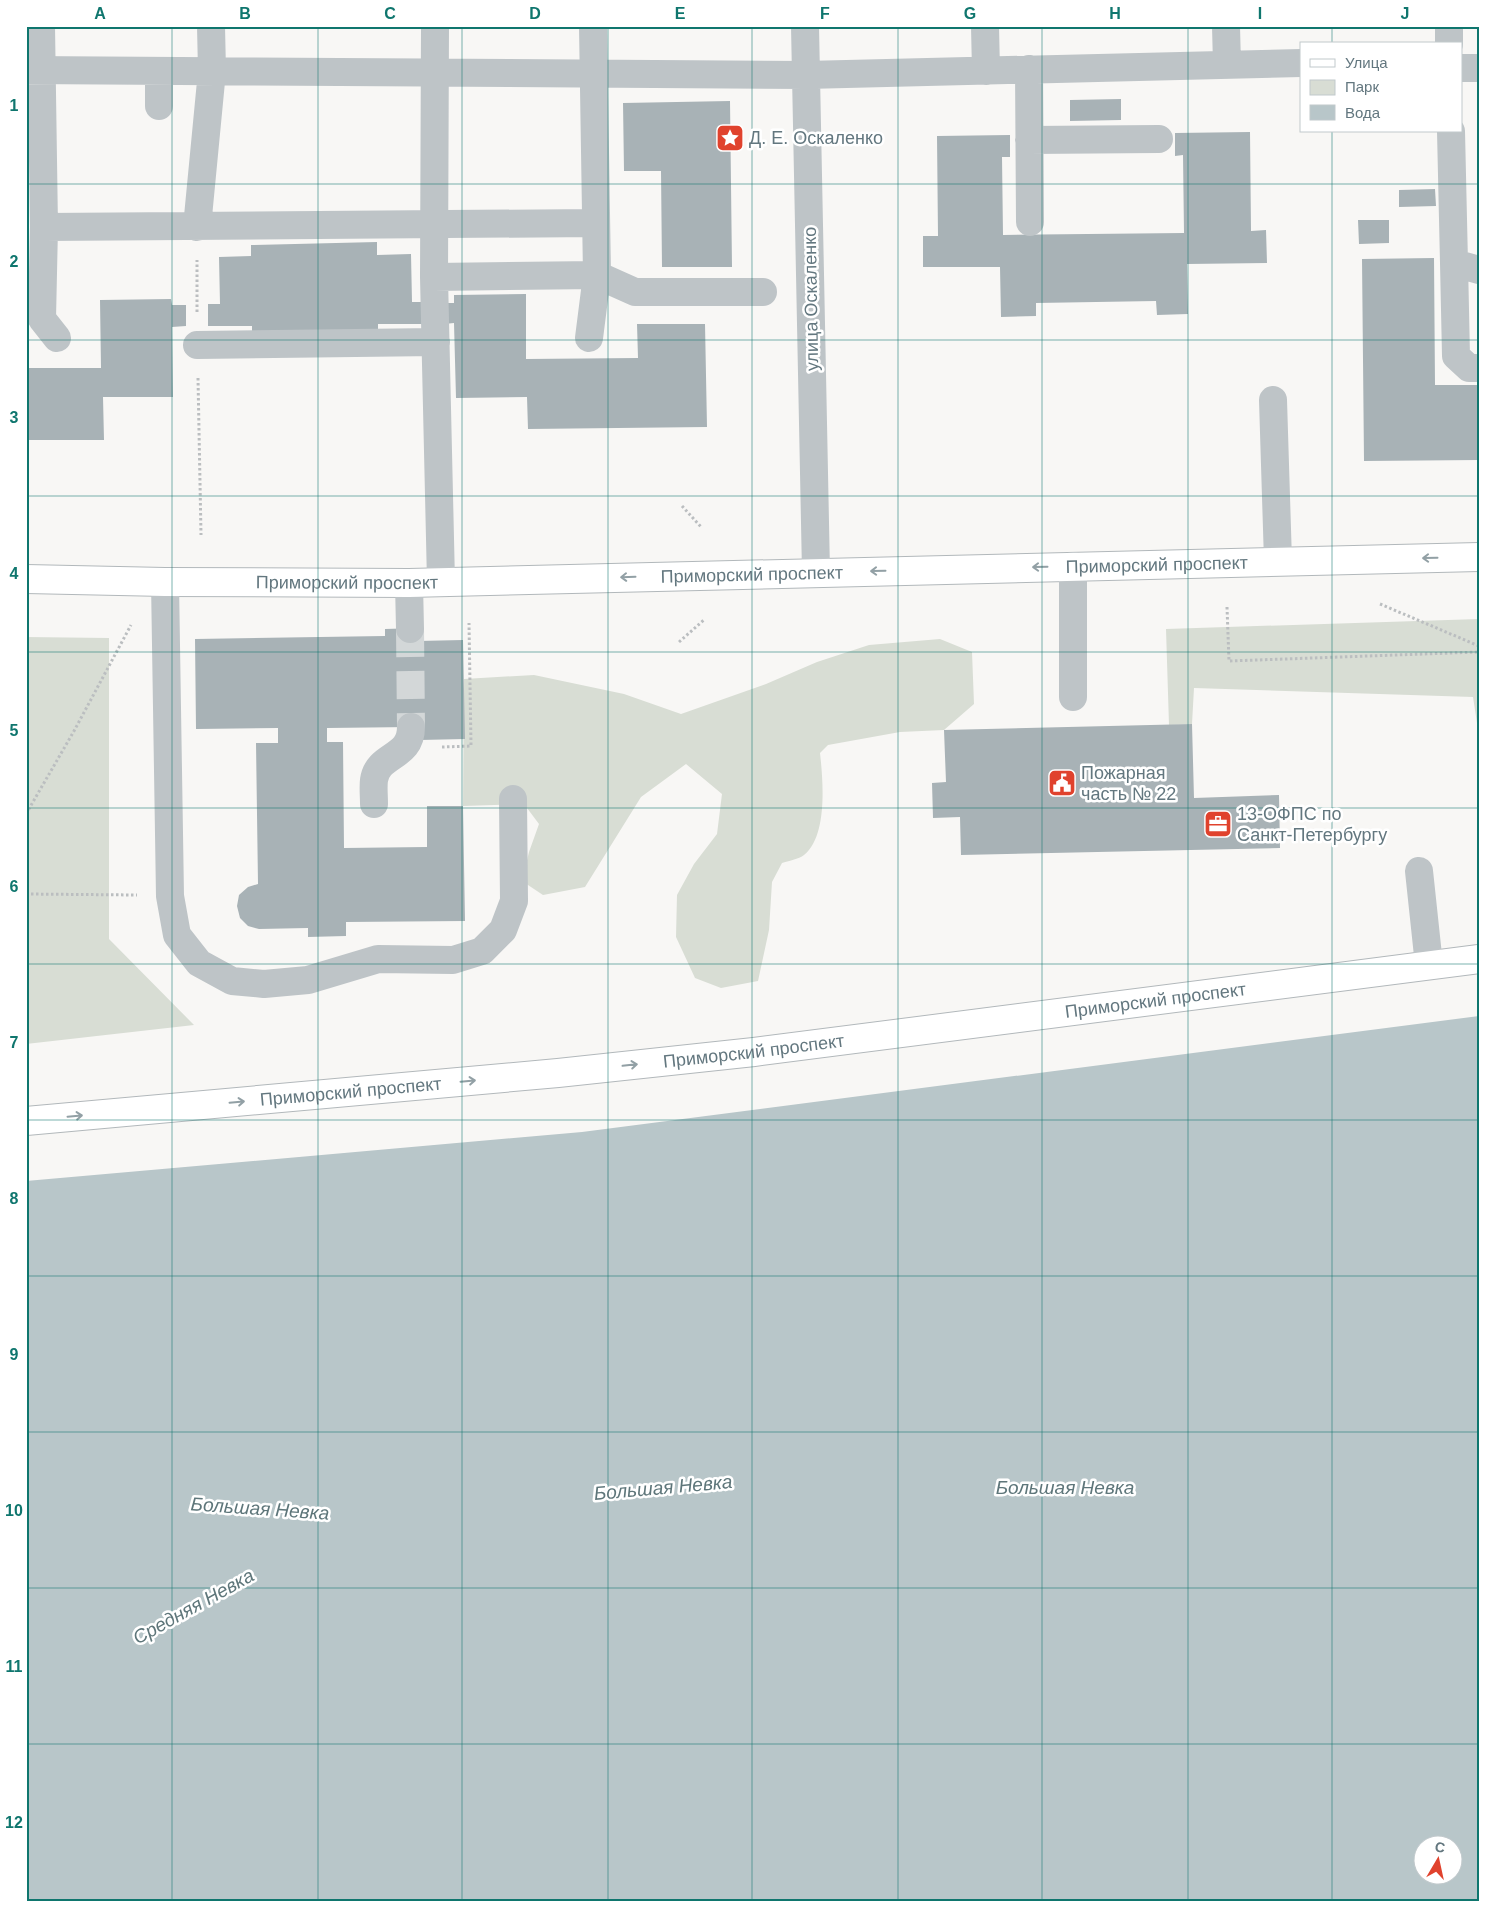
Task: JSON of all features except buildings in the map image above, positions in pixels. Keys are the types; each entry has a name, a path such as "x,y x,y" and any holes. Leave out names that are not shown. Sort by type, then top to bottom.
{"main road":[{"name":"Приморский проспект","path":"26,579 165,582 409,583 1479,557"},
{"name":"Приморский проспект","path":"26,1121 538,1074 754,1052 1479,959"}],"street":[{"path":"41,26 34,70 44,226 42,319 58,338"},
{"path":"197,227 212,71 211,26"},
{"path":"436,26 434,277 441,582"},
{"path":"589,338 597,275 593,26"},
{"name":"улица Оскаленко","path":"805,26 816,572"},
{"path":"985,26 986,70"},
{"path":"1226,26 1227,65"},
{"path":"1449,26 1449,42"},
{"path":"34,70 806,75 1300,62"},
{"path":"1462,68 1479,68"},
{"path":"159,70 159,106"},
{"path":"1028,70 1030,222"},
{"path":"1451,132 1466,266 1456,356 1469,368 1479,368"},
{"path":"1030,140 1158,139"},
{"path":"44,226 197,227 596,223"},
{"path":"434,277 597,275 635,292 763,292"},
{"path":"197,345 436,342"},
{"path":"1273,400 1278,561"},
{"path":"1073,566 1073,697"},
{"path":"165,582 170,896 177,935 199,963 232,981 264,984 308,980 378,959 453,960 482,950 503,930 514,901 514,799"},
{"path":"409,583 410,629"},
{"path":"374,804 374,778 380,765 408,737"},
{"path":"1419,871 1429,965"}],"path":[{"path":"197,227 197,345 201,535"},
{"path":"682,506 702,528"},
{"path":"1380,604 1479,646"},
{"path":"1227,607 1229,661 1479,652"},
{"path":"679,642 705,619"},
{"path":"408,737 471,746 469,623"},
{"path":"26,814 74,731 131,625"},
{"path":"26,894 170,896"}],"green space":[{"path":"1479,619 1479,736 1473,697 1194,688 1192,724 1169,725 1166,629"},
{"path":"26,637 109,638 109,939 194,1025 26,1044"},
{"path":"940,639 972,652 974,704 944,730 900,732 828,745 820,753 823,792 817,835 812,846 804,855 782,863 772,882 769,930 758,981 721,988 695,978 676,937 677,895 694,864 717,834 722,794 686,764 641,797 585,887 543,895 522,881 529,852 539,824 524,804 463,806 464,679 534,675 624,694 681,714 766,684 817,662 869,645"}],"water":[{"name":"Большая Невка","path":"1479,1016 1479,1902 26,1902 26,1181 582,1132"}],"tunnel":[{"path":"410,629 411,727"}],"place":[{"name":"Д. Е. Оскаленко","path":"730,138"},
{"name":"Пожарная часть № 22","path":"1062,783"},
{"name":"13-ОФПС по Санкт-Петербургу","path":"1218,824"}],"water label":[{"name":"Средняя Невка","path":"193,1606"}]}
